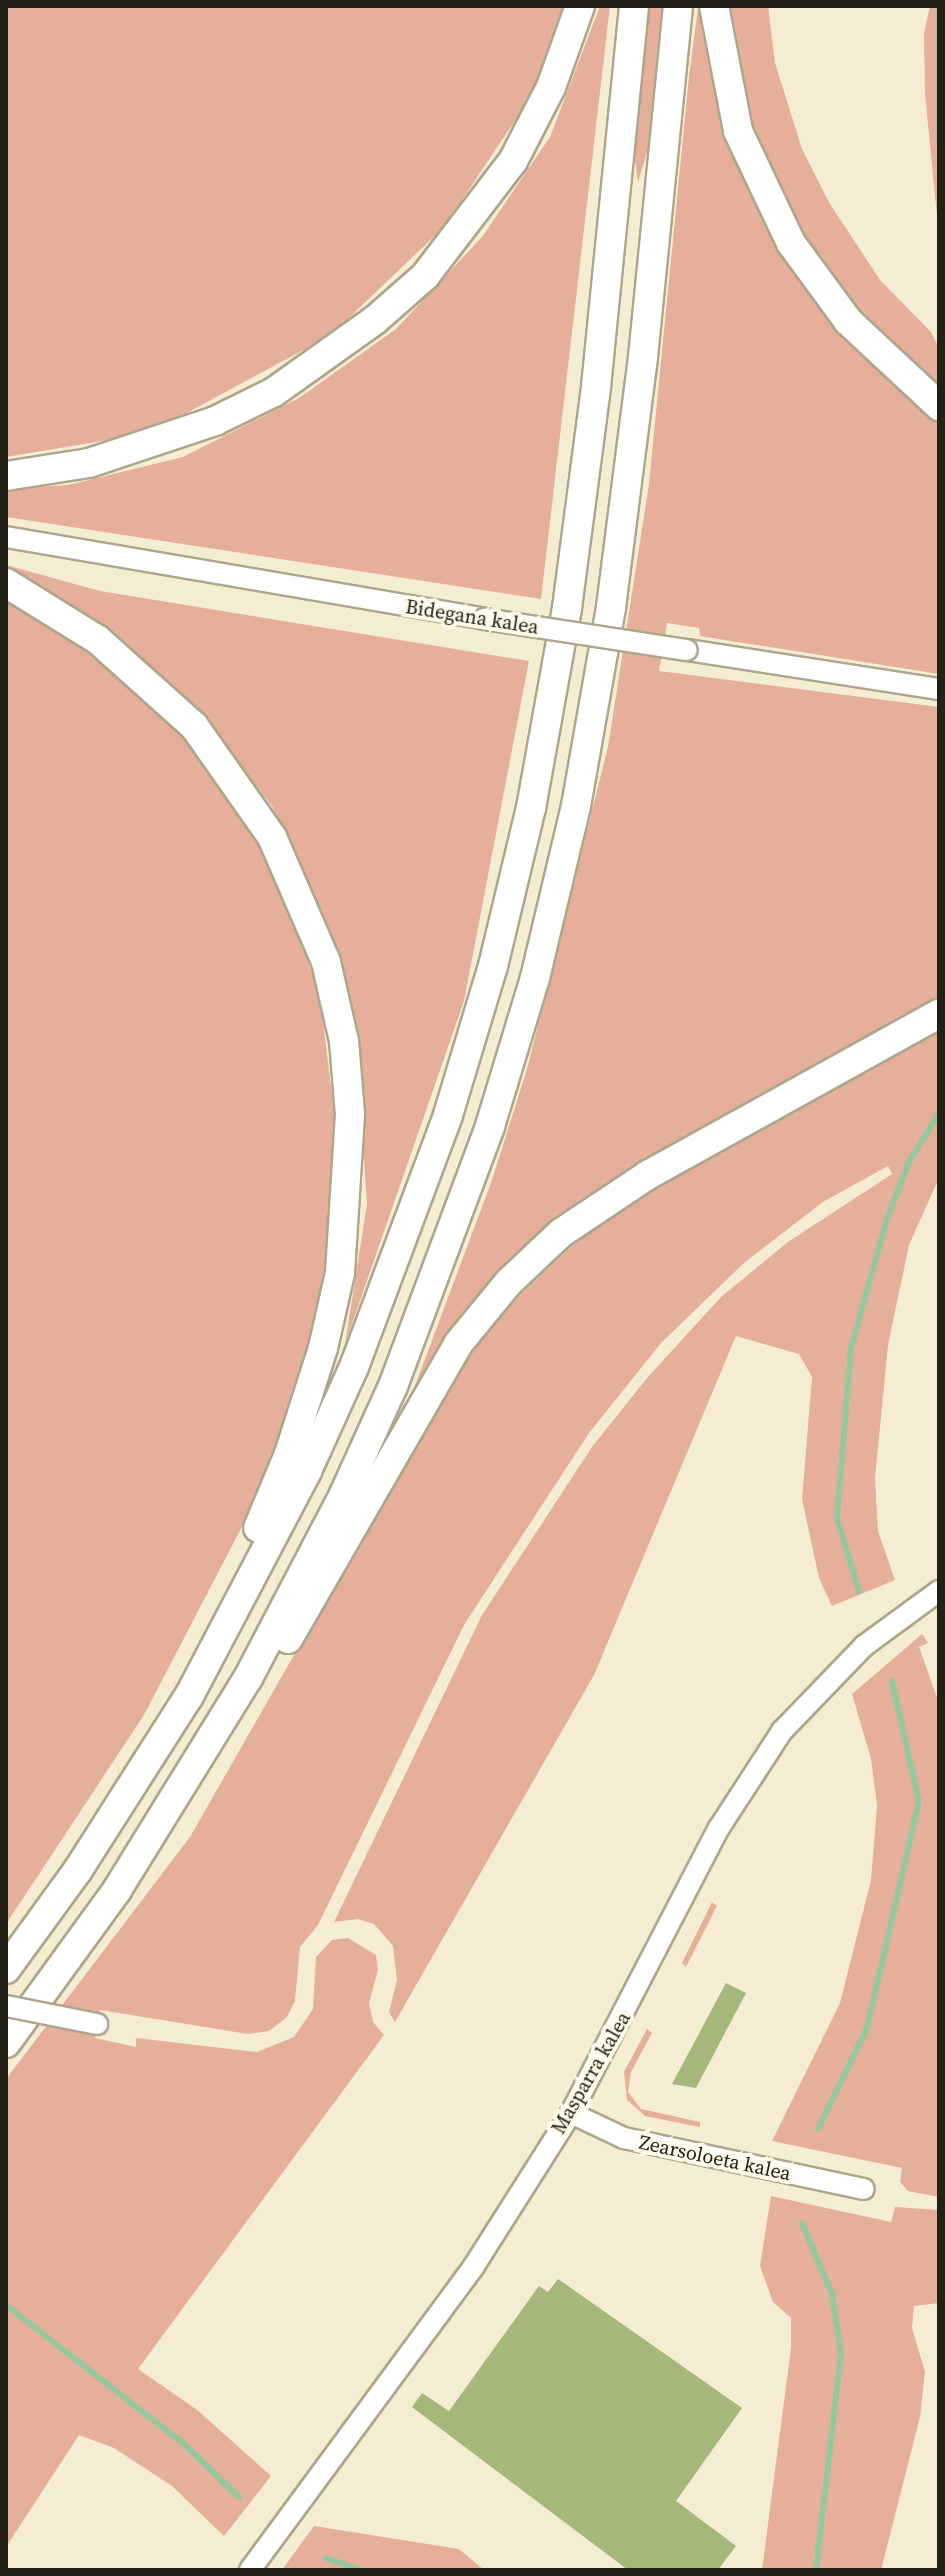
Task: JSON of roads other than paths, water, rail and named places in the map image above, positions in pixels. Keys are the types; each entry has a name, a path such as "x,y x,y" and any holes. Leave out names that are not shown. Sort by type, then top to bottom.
{"highway":[{"path":"6,476 89,463 215,421 274,392 375,320 425,276 513,161 551,87 580,6"},
{"path":"6,1969 78,1870 189,1696 307,1471 354,1367 448,1115 493,966 531,808 567,608 596,387 634,6"},
{"path":"6,2043 117,1890 192,1772 344,1494 393,1386 485,1141 535,978 576,806 611,607 643,357 678,6"},
{"path":"714,6 738,131 791,243 848,321 939,406"},
{"path":"6,583 98,640 138,673 194,726 237,783 272,837 304,905 326,962 344,1041 348,1197 340,1273 323,1348 289,1454 189,1696"},
{"path":"192,1772 262,1684 458,1344 509,1282 561,1233 648,1175 939,1014"}],"street":[{"name":"Bidegana kalea","path":"6,537 484,619 939,689"},
{"name":"Masparra kalea","path":"250,2570 474,2266 571,2113 719,1828 782,1731 864,1646 939,1591"},
{"path":"6,2006 97,2024"},
{"name":"Zearsoloeta kalea","path":"571,2113 624,2138 864,2189"}],"waterway":[{"path":"939,6 939,142"},
{"path":"859,1591 837,1518 851,1348 887,1219 909,1162 939,1113"},
{"path":"818,2129 867,2028 919,1801 892,1681"},
{"path":"802,2223 832,2294 841,2354 816,2570"},
{"path":"6,2305 185,2445 239,2497"},
{"path":"326,2558 361,2570"}]}
